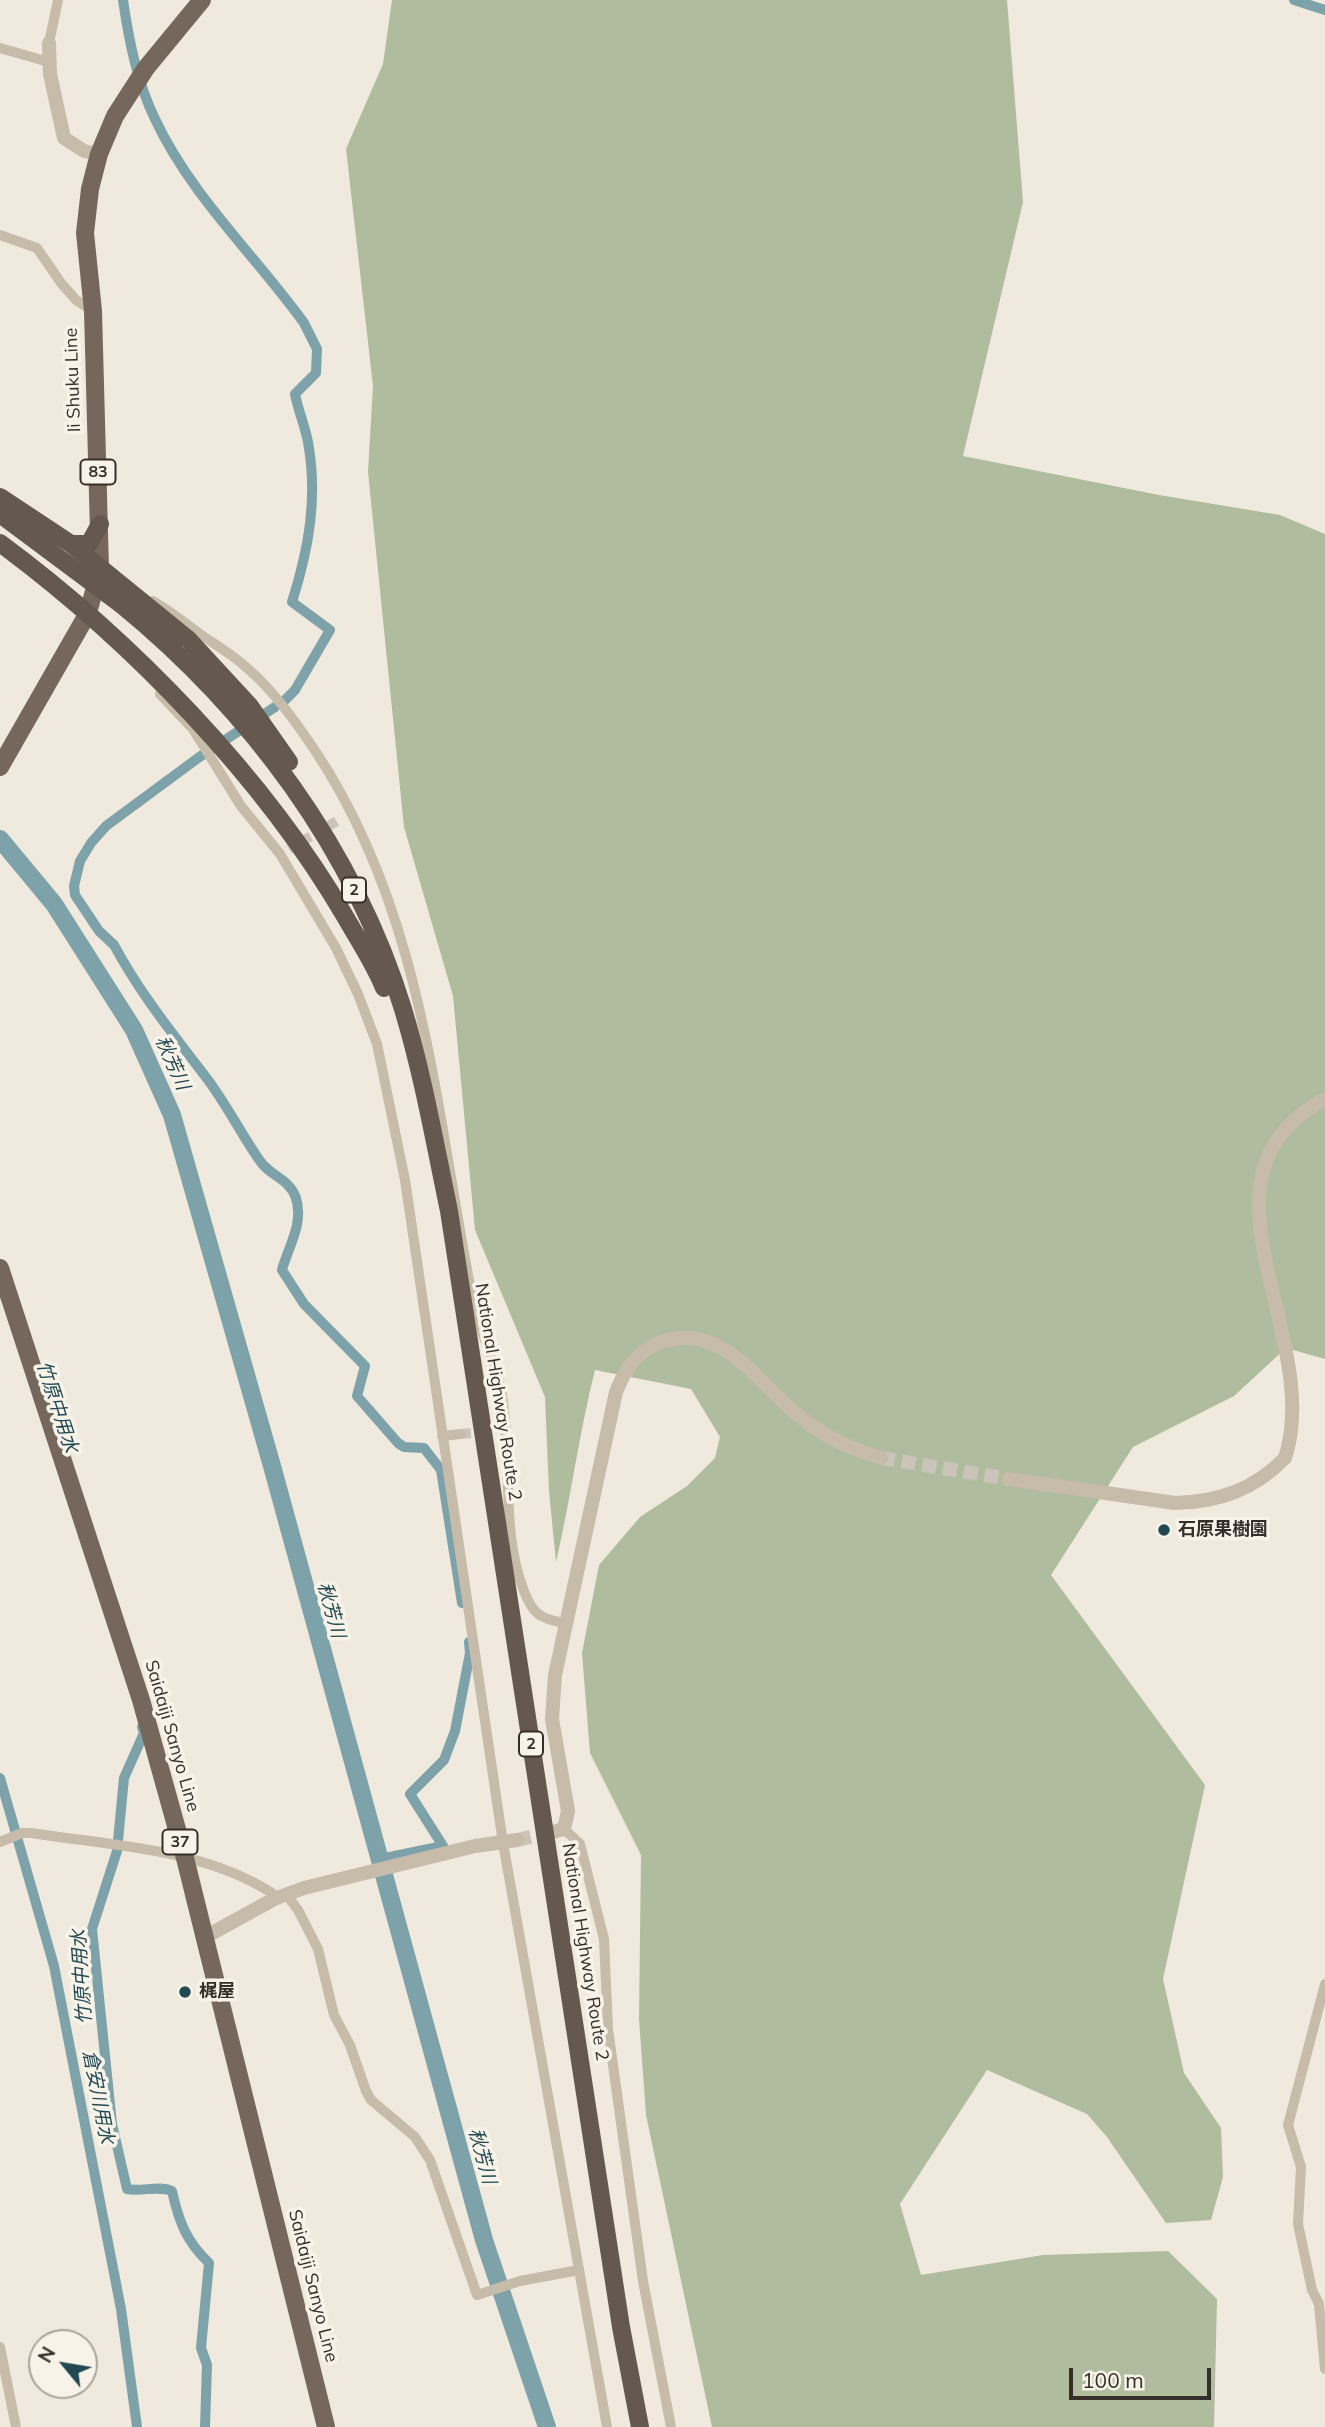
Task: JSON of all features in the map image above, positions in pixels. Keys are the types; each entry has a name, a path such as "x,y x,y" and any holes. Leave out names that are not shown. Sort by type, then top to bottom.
{"highway":[{"path":"0,497 71,544 114,582 189,640 242,709"},
{"path":"0,514 122,605 242,709"},
{"path":"71,544 89,544 100,524"},
{"path":"0,543 88,613 155,679 223,761 288,829 337,903 378,973 418,1061"},
{"name":"National Highway Route 2","path":"242,709 259,731 348,877 387,964 418,1061 450,1211 621,2327 640,2427"}],"main road":[{"name":"Ii Shuku Line","path":"0,767 88,613 100,569 93,311 85,233 90,189 99,154 115,116 146,68 202,0"},
{"name":"Saidaiji Sanyo Line","path":"0,1268 141,1700 185,1858 326,2427"}],"street":[{"path":"58,0 48,62 64,138 84,151 99,154"},
{"path":"0,48 48,62"},
{"path":"0,235 37,248 76,300 93,311"},
{"path":"114,582 156,603 247,668 268,690 329,772 351,813 391,902 422,1017 472,1298 494,1361 506,1427 511,1540 522,1588 532,1611 543,1620 565,1623"},
{"path":"223,761 241,806 284,851 336,948 377,1044 405,1180 442,1436 607,2427"},
{"path":"340,820 351,813"},
{"path":"1276,1200 1273,1178 1281,1140 1308,1108 1325,1099"},
{"path":"671,2427 643,2281 609,2043 604,1939 580,1844 558,1831 568,1811 553,1731 551,1697 565,1623 616,1392 630,1364 654,1345 684,1337 713,1343 739,1359 776,1396 818,1430 857,1451 881,1458"},
{"path":"491,1431 506,1427"},
{"path":"442,1436 461,1434"},
{"path":"1009,1479 1175,1503 1212,1500 1248,1488 1291,1453 1304,1434"},
{"path":"3,1841 22,1833 223,1866 246,1877 298,1910 318,1949 334,2015 350,2045 366,2091 372,2100 415,2137 430,2160 477,2295 520,2281 579,2270"},
{"path":"205,1937 280,1897 475,1846 510,1841"},
{"path":"1325,1984 1288,2125 1301,2167 1298,2224 1312,2290 1319,2304 1325,2369"},
{"path":"0,2347 16,2427"}],"green space":[{"path":"392,0 1007,0 1023,202 963,456 1159,495 1280,515 1325,534 1325,1359 1286,1348 1234,1396 1133,1447 1051,1575 1205,1785 1163,1979 1184,2073 1221,2128 1223,2177 1211,2220 1166,2223 1107,2137 1087,2114 987,2070 900,2204 921,2275 1043,2255 1168,2251 1217,2299 1214,2427 712,2427 646,2115 639,2019 641,1855 590,1753 582,1653 599,1565 640,1517 687,1486 715,1458 720,1437 691,1389 595,1370 556,1562 549,1491 545,1397 475,1230 453,996 404,827 368,472 373,386 346,149 383,64"}],"waterway":[{"path":"123,0 139,76 155,119 170,147 205,199 304,323 317,349 316,373 295,394 308,442 312,503 303,562 292,602 330,630 295,690 284,701"},
{"path":"1294,0 1325,10"},
{"path":"275,707 198,758 106,826 80,861 74,886 75,895 99,931 114,945 145,996 213,1086 260,1161 293,1191 298,1208 297,1226 282,1270 304,1304 365,1366 357,1396 398,1443 404,1447 424,1448 441,1470 462,1603"},
{"name":"秋芳川","path":"0,839 54,904 134,1030 172,1115 272,1466 484,2240 547,2427"},
{"path":"380,1859 443,1846 410,1794 444,1760 455,1731 470,1653 469,1642"},
{"name":"竹原中用水","path":"142,1727 144,1733 124,1778 117,1851 92,1929 112,2124 127,2189 172,2191 184,2230 194,2247 209,2263 201,2348 207,2365 205,2427"},
{"name":"倉安川用水","path":"0,1778 54,1966 121,2309 137,2427"}],"tunnel":[{"path":"289,849 339,820"},
{"path":"461,1434 489,1431"},
{"path":"881,1458 1009,1479"},
{"path":"517,1840 552,1832"}],"place":[{"name":"石原果樹園","path":"1164,1530"},
{"name":"梶屋","path":"185,1992"}]}
